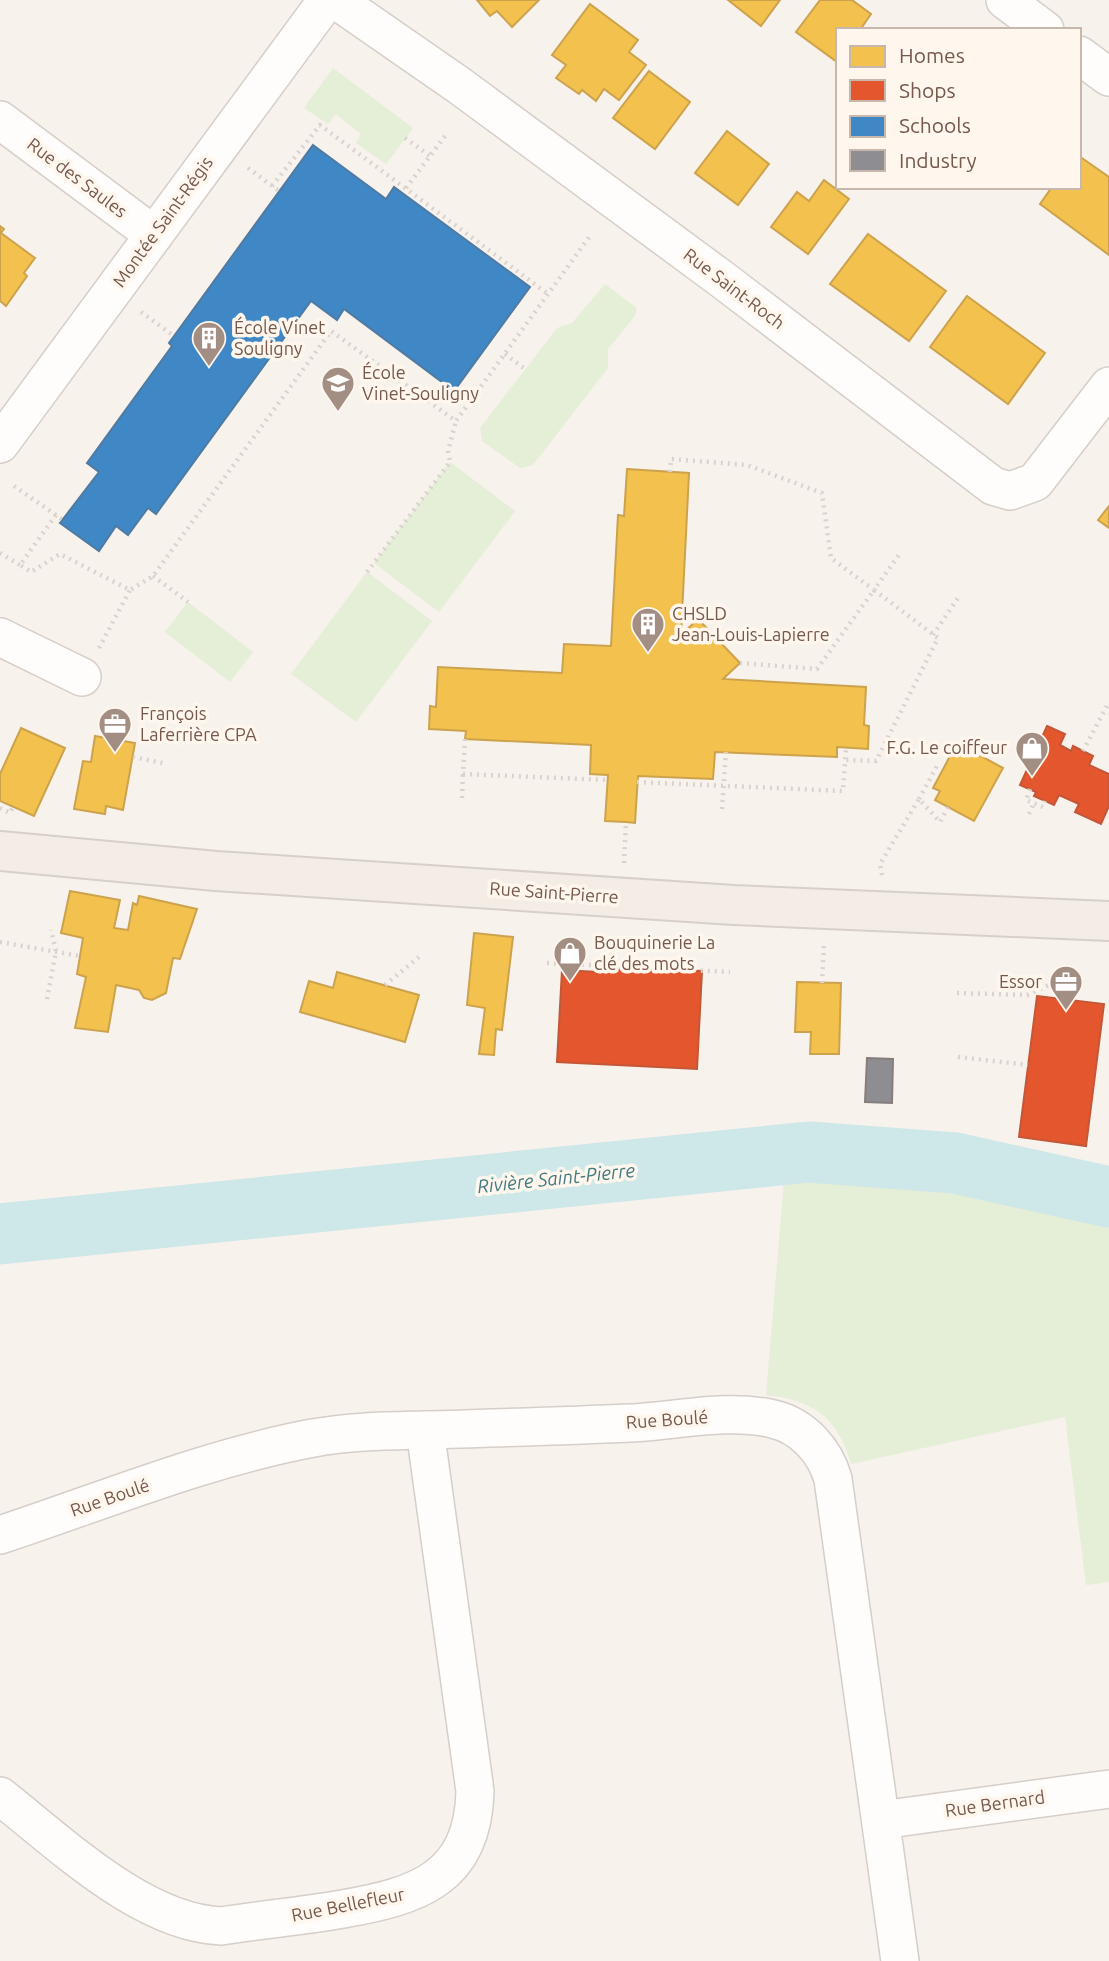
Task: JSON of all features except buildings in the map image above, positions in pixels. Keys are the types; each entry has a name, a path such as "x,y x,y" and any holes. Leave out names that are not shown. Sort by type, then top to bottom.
{"main road":[{"name":"Rue Saint-Pierre","path":"0,851 216,871 734,905 1109,921"}],"street":[{"name":"Montée Saint-Régis","path":"0,444 327,0"},
{"name":"Rue Saint-Roch","path":"336,0 460,86 723,280 993,486 1010,491 1035,481 1109,386"},
{"path":"1004,0 1042,28"},
{"path":"1081,56 1109,77"},
{"name":"Rue des Saules","path":"0,120 154,235"},
{"path":"0,637 82,677"},
{"name":"Rue Boulé","path":"0,1535 211,1464 266,1449 365,1431 747,1416 775,1419 790,1425 816,1445 827,1459 839,1507 900,1961"},
{"name":"Rue Bellefleur","path":"0,1796 117,1884 161,1911 193,1923 221,1926 390,1901 425,1887 439,1878 460,1852 467,1838 475,1791 425,1430"},
{"name":"Rue Bernard","path":"881,1820 1109,1788"}],"path":[{"path":"272,186 320,125 406,188 432,212 548,294"},
{"path":"406,188 449,132"},
{"path":"405,138 430,156"},
{"path":"248,167 279,191"},
{"path":"367,572 450,462 448,451 456,421 590,236"},
{"path":"141,312 174,335"},
{"path":"103,640 130,590 153,576 331,331 456,421"},
{"path":"505,354 525,369"},
{"path":"670,471 671,459 747,465 821,493 831,558 938,638 876,761 845,760"},
{"path":"14,485 63,520"},
{"path":"20,565 56,515"},
{"path":"740,663 817,668 901,552"},
{"path":"0,553 31,572 60,554 130,590"},
{"path":"153,576 188,602"},
{"path":"933,635 960,595"},
{"path":"1083,751 1109,702"},
{"path":"462,798 465,739"},
{"path":"637,782 843,791 846,748"},
{"path":"722,809 726,752"},
{"path":"133,757 167,764"},
{"path":"886,886 880,864 937,766"},
{"path":"463,774 608,780"},
{"path":"1030,789 1026,800 1043,807 1045,801"},
{"path":"919,799 940,822 948,807"},
{"path":"1029,814 1034,803"},
{"path":"0,808 9,813 13,807"},
{"path":"623,871 626,822"},
{"path":"47,999 56,951 51,930"},
{"path":"822,983 824,935"},
{"path":"0,942 80,956"},
{"path":"385,985 419,957"},
{"path":"547,963 730,972"},
{"path":"569,964 569,970"},
{"path":"957,993 1027,995 1056,982 1074,981 1071,1000"},
{"path":"958,1057 1028,1065"}],"green space":[{"path":"333,68 413,128 386,164 356,143 361,134 336,114 328,124 304,108"},
{"path":"605,284 637,308 635,316 608,349 608,368 533,465 520,468 482,441 480,428 557,328 572,323"},
{"path":"450,462 515,511 439,612 374,563"},
{"path":"367,572 432,621 356,722 291,674"},
{"path":"188,602 253,652 230,682 165,632"},
{"path":"785,1169 954,1190 1109,1222 1109,1582 1086,1585 1065,1417 851,1464 839,1434 821,1414 797,1401 766,1395"}],"waterway":[{"name":"Rivière Saint-Pierre","path":"0,1234 809,1152 955,1163 1109,1197"}],"place":[{"name":"École Vinet Souligny","path":"209,368"},
{"name":"École Vinet-Souligny","path":"338,413"},
{"name":"CHSLD Jean-Louis-Lapierre","path":"648,654"},
{"name":"François Laferrière CPA","path":"115,754"},
{"name":"F.G. Le coiffeur","path":"1032,778"},
{"name":"Bouquinerie La clé des mots","path":"570,983"},
{"name":"Essor","path":"1066,1012"}]}
